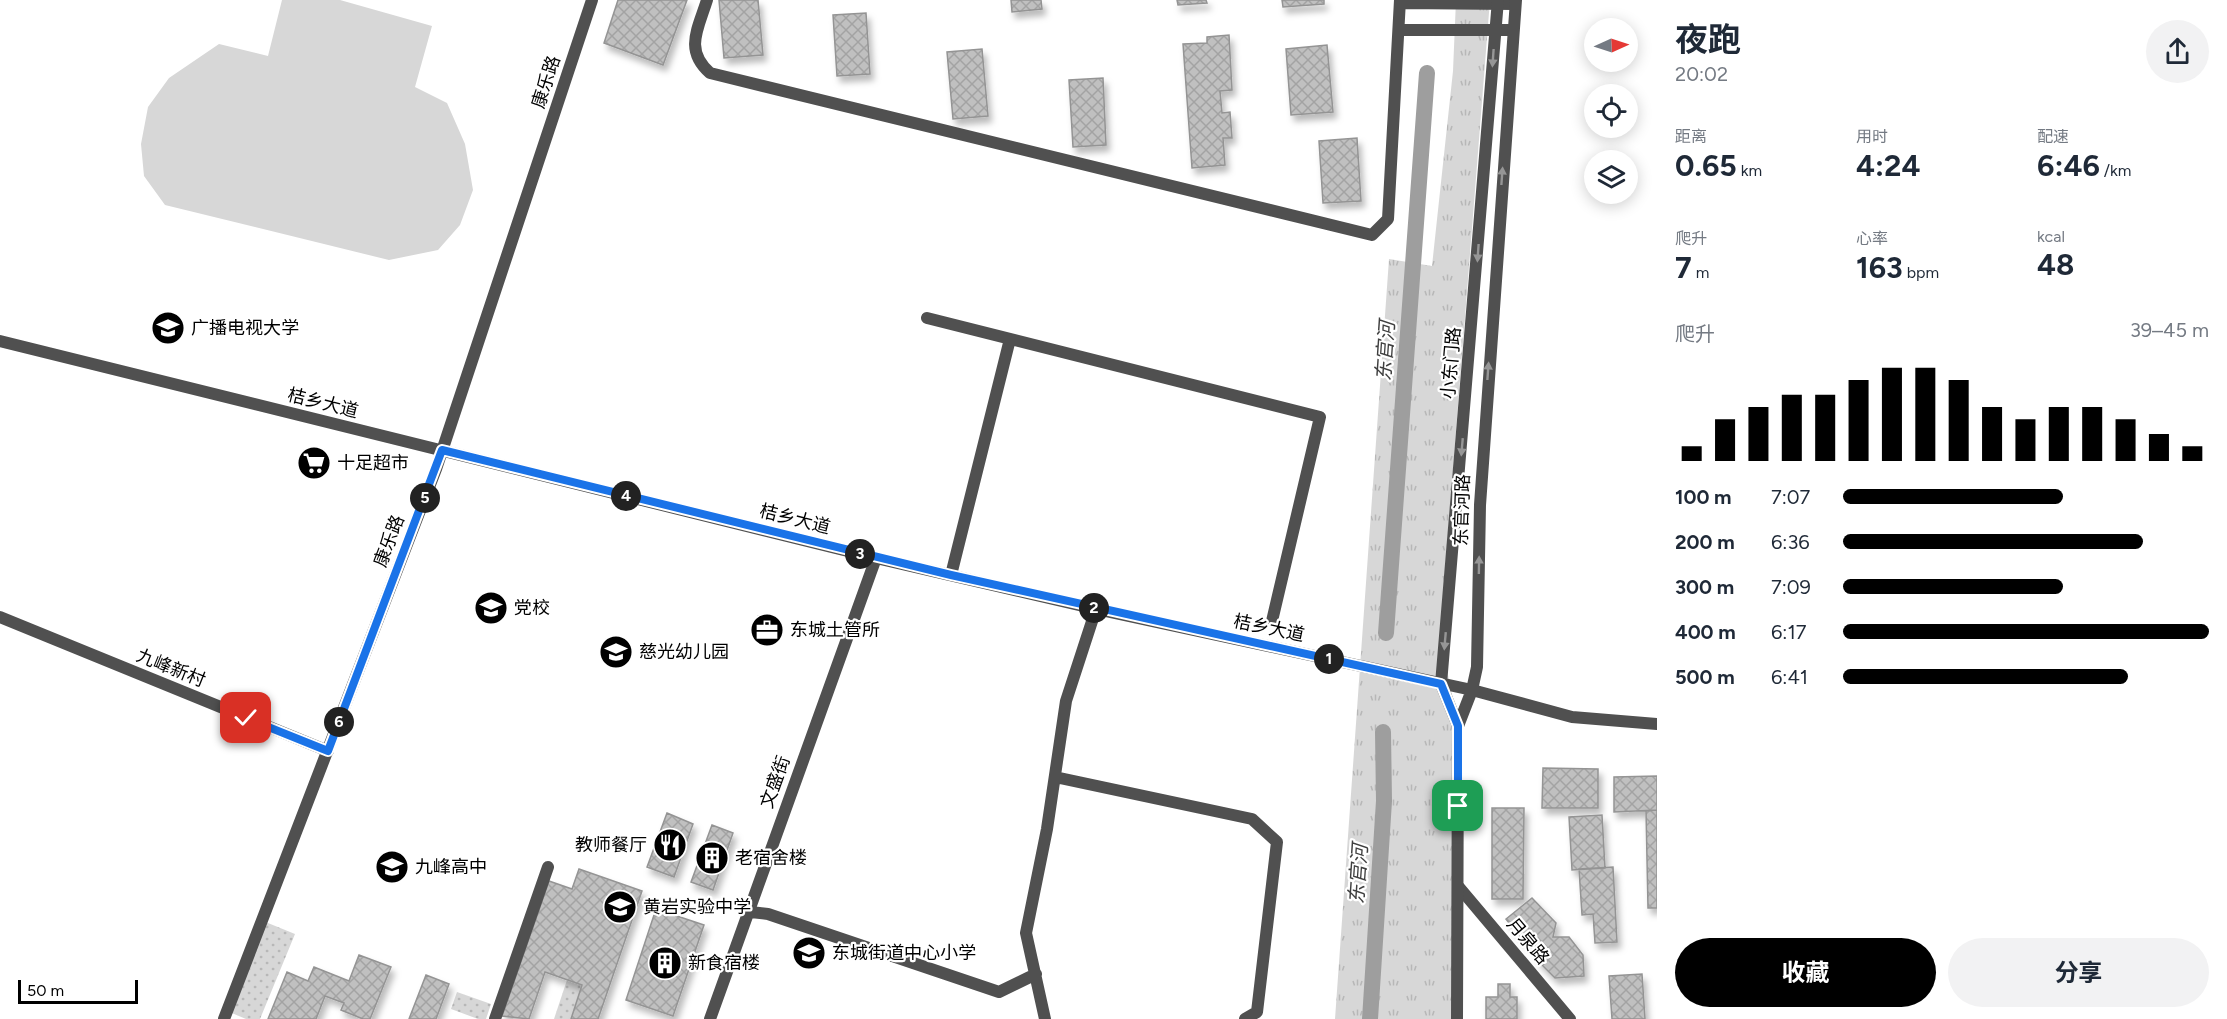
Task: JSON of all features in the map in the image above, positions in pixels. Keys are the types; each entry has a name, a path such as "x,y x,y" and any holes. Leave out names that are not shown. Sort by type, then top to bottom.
{"street":[{"name":"康乐路","path":"224,1019 442,450 592,0"},
{"path":"707,0 695,41 698,62 710,73 1372,235 1388,219 1400,2 1515,2"},
{"name":"小东门路","path":"1458,726 1441,684 1498,2"},
{"name":"东官河路","path":"1457,1019 1458,726 1472,690 1477,667 1480,505 1487,378 1515,2"},
{"path":"1400,30 1514,30"},
{"path":"927,318 1320,417 1272,621"},
{"path":"951,575 1010,339"},
{"name":"桔乡大道","path":"0,341 876,558 1096,609 1472,690 1572,717 1657,724"},
{"name":"文盛街","path":"710,1019 751,912 775,836 876,558"},
{"path":"1045,1019 1026,933 1055,777 1066,701 1096,609"},
{"name":"九峰新村","path":"0,617 328,751"},
{"path":"1055,777 1252,819 1277,842 1257,1012 1245,1019"},
{"path":"495,1019 548,867"},
{"name":"月泉路","path":"1458,886 1570,1019"},
{"path":"751,912 768,914 999,992 1035,974"}],"green space":[{"path":"282,0 340,0 432,26 415,87 447,103 465,144 473,190 460,225 438,250 389,260 165,205 144,176 141,144 148,107 169,78 219,44 268,56"},
{"path":"1456,0 1490,0 1440,634 1458,726 1457,1019 1335,1019 1389,259 1432,266 1453,71"},
{"path":"263,921 295,934 260,1019 246,1019 227,1011"},
{"path":"567,980 582,985 571,1019 554,1019"},
{"path":"457,992 491,1004 486,1019 478,1019 451,1009"}],"building":[{"path":"618,0 687,0 663,65 604,43"},
{"path":"719,0 758,0 763,55 724,58"},
{"path":"1011,0 1041,0 1042,9 1012,12"},
{"path":"1177,0 1206,0 1207,3 1178,5"},
{"path":"1282,0 1324,0 1324,4 1283,7"},
{"path":"866,13 870,74 837,76 833,15"},
{"path":"1229,35 1232,90 1220,91 1222,113 1230,112 1232,138 1223,138 1225,165 1192,168 1183,44 1207,43 1207,37"},
{"path":"1327,45 1333,112 1291,115 1286,49"},
{"path":"982,49 988,116 953,119 947,52"},
{"path":"1103,78 1106,145 1073,147 1069,80"},
{"path":"1357,138 1361,201 1323,203 1319,141"},
{"path":"1543,768 1598,769 1598,808 1542,808"},
{"path":"1657,776 1657,810 1614,812 1614,777"},
{"path":"1492,808 1524,808 1523,899 1492,899"},
{"path":"1657,810 1657,908 1648,908 1646,811"},
{"name":"教师餐厅","path":"667,813 693,824 674,877 647,867"},
{"path":"1602,815 1605,868 1572,870 1569,817"},
{"name":"老宿舍楼","path":"712,825 733,833 713,890 691,882"},
{"path":"1613,867 1617,942 1595,943 1593,914 1582,915 1579,869"},
{"path":"579,869 642,891 598,1019 571,1019 582,985 545,972 529,1019 502,1016 549,881 572,889"},
{"path":"1532,898 1556,923 1553,937 1569,937 1583,955 1584,976 1555,978 1537,960 1535,941 1524,942 1506,919"},
{"name":"新食宿楼","path":"656,909 704,925 673,1016 626,1000"},
{"path":"359,955 391,967 370,1019 363,1019 341,1010 344,1003 325,996 316,1019 268,1019 287,972 308,981 314,967 349,981"},
{"path":"1642,974 1645,1019 1612,1019 1609,976"},
{"path":"426,975 449,984 436,1019 409,1019"},
{"path":"1498,984 1510,984 1510,997 1517,997 1517,1019 1486,1019 1486,997 1498,997"}],"waterway":[{"name":"东官河","path":"1386,633 1427,73"},
{"name":"东官河","path":"1370,1019 1384,801 1383,732"}],"place":[{"name":"广播电视大学","path":"168,328"},
{"name":"十足超市","path":"314,463"},
{"name":"党校","path":"491,608"},
{"name":"东城土管所","path":"767,630"},
{"name":"慈光幼儿园","path":"616,652"},
{"name":"教师餐厅","path":"670,845"},
{"name":"老宿舍楼","path":"712,858"},
{"name":"九峰高中","path":"392,867"},
{"name":"黄岩实验中学","path":"620,907"},
{"name":"东城街道中心小学","path":"809,953"},
{"name":"新食宿楼","path":"665,963"}],"route":[{"path":"246,718 328,751 442,450 876,558 1096,609 1441,684 1458,726 1458,806"}]}
